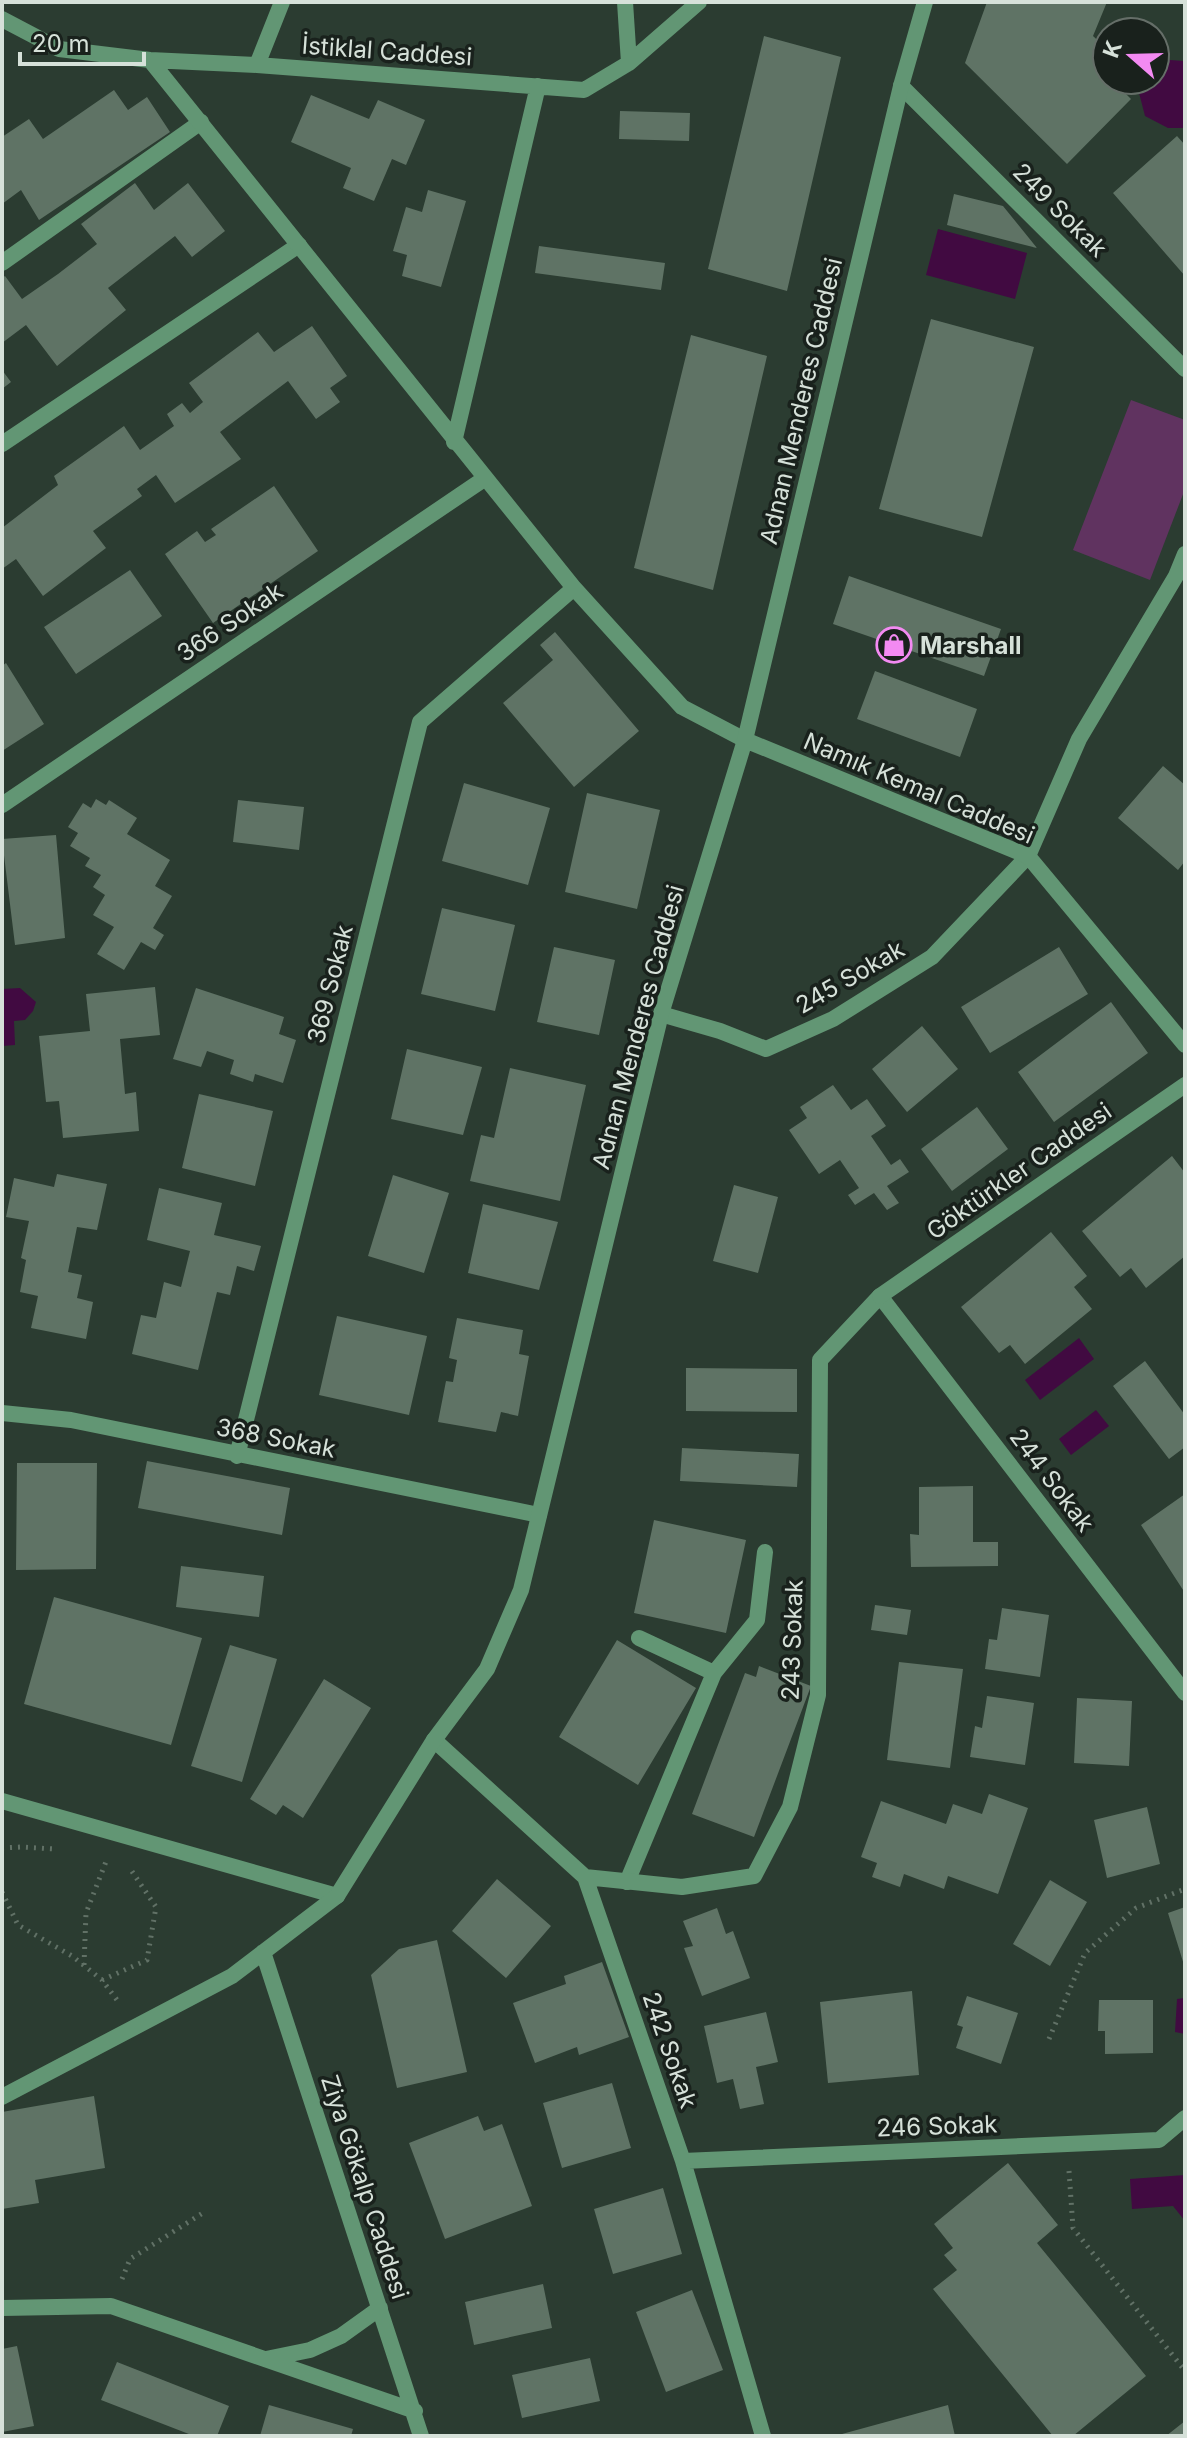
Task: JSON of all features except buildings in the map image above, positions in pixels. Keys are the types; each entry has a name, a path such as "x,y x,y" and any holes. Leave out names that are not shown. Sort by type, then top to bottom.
{"street":[{"path":"257,65 282,2"},
{"path":"625,2 629,63"},
{"name":"İstiklal Caddesi","path":"2,19 59,49 150,60 584,90 629,63 699,2"},
{"name":"Adnan Menderes Caddesi","path":"2,2097 232,1976 337,1896 434,1740 487,1669 521,1590 661,1014 745,740 901,86 925,2"},
{"path":"150,60 574,588 682,707 745,740"},
{"path":"454,442 538,86"},
{"name":"249 Sokak","path":"901,86 1185,369"},
{"path":"2,263 201,122"},
{"path":"2,444 299,245"},
{"name":"366 Sokak","path":"2,805 484,479"},
{"name":"245 Sokak","path":"661,1014 720,1031 766,1049 833,1019 932,957 1028,856 1079,739 1176,576 1185,554"},
{"name":"369 Sokak","path":"237,1456 420,722 574,588"},
{"name":"Namık Kemal Caddesi","path":"745,740 1028,856 1185,1045"},
{"name":"Göktürkler Caddesi","path":"880,1296 1185,1085"},
{"name":"244 Sokak","path":"880,1296 1185,1693"},
{"name":"243 Sokak","path":"585,1877 682,1887 754,1876 790,1807 818,1695 820,1360 880,1296"},
{"name":"368 Sokak","path":"2,1413 71,1420 539,1515"},
{"path":"627,1882 714,1673 757,1620 765,1552"},
{"path":"639,1638 714,1673"},
{"name":"242 Sokak","path":"434,1740 585,1877 683,2161 763,2436"},
{"path":"2,1801 337,1896"},
{"name":"Ziya Gökalp Caddesi","path":"263,1952 421,2436"},
{"name":"246 Sokak","path":"683,2161 1159,2140 1185,2118"},
{"path":"2,2308 111,2306 415,2411"},
{"path":"265,2359 310,2350 341,2336 380,2308"}],"path":[{"path":"84,1966 86,1913 117,1833"},
{"path":"2,1848 69,1850"},
{"path":"94,1855 128,1866 156,1907 147,1960 102,1980"},
{"path":"1049,2039 1085,1953 1136,1908 1185,1889"},
{"path":"2,1892 18,1925 102,1980 137,2026"},
{"path":"1067,2144 1073,2228 1185,2371"},
{"path":"111,2306 130,2259 206,2211"}],"shaded area":[{"path":"1171,60 1184,61 1185,128 1168,128 1145,116 1140,96 1171,96"},
{"path":"938,229 1027,253 1015,299 926,275"},
{"path":"1131,400 1185,420 1185,489 1150,580 1073,550"},
{"path":"20,988 36,1002 25,1020 14,1021 15,1045 2,1046 2,989"},
{"path":"1079,1338 1094,1359 1040,1400 1025,1380"},
{"path":"1096,1410 1109,1426 1071,1455 1059,1439"},
{"path":"1185,1998 1185,2034 1175,2032 1177,1999"},
{"path":"1185,2175 1185,2221 1173,2206 1132,2209 1130,2179"}],"place":[{"name":"Marshall","path":"894,645"}]}
